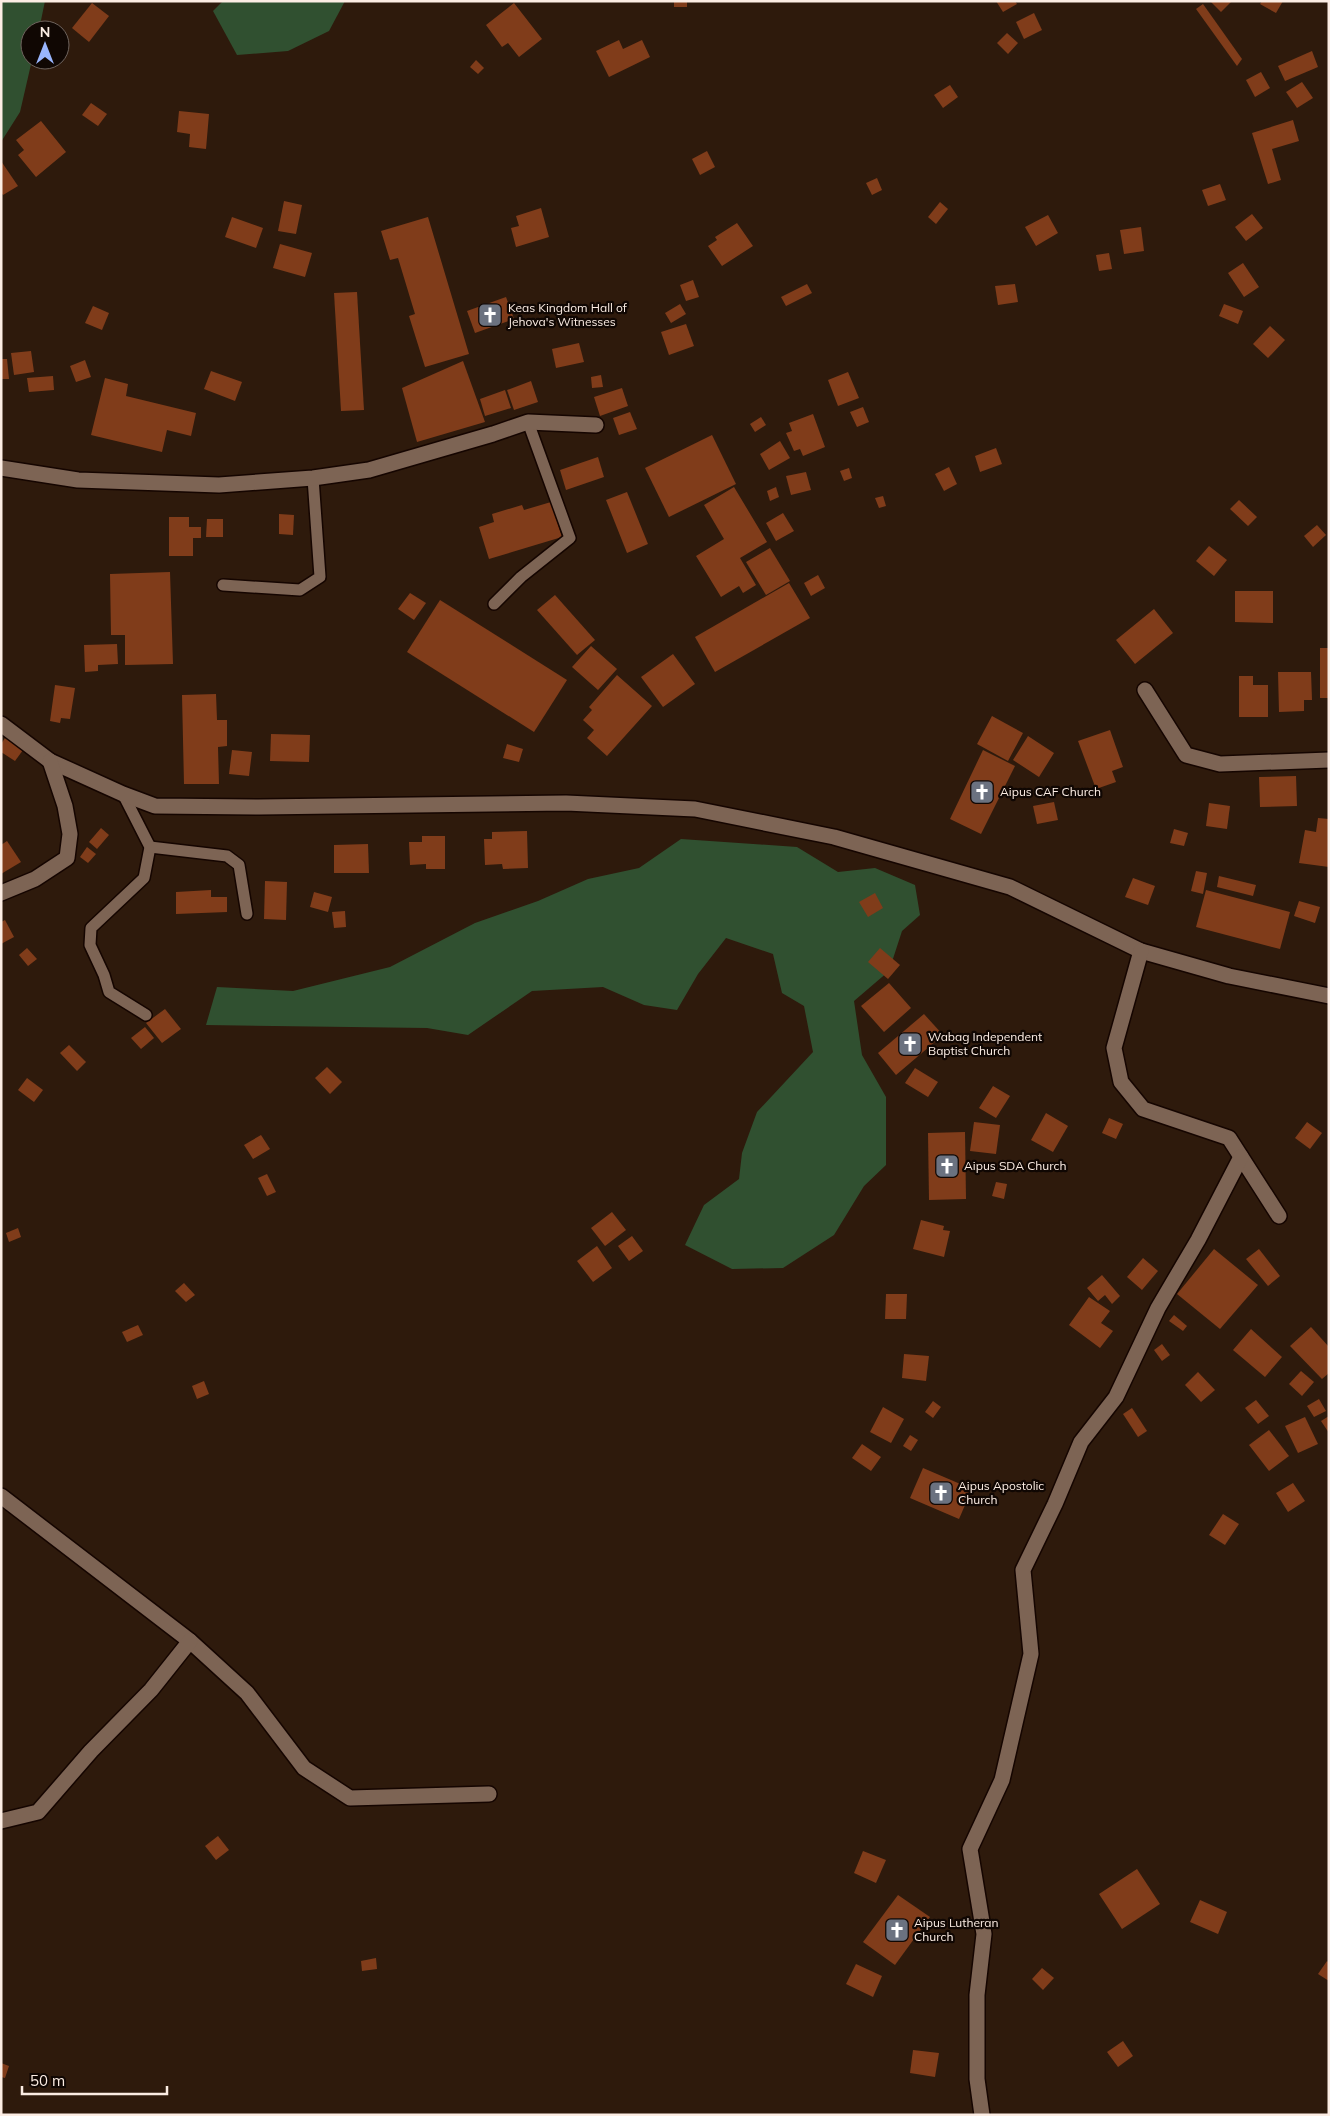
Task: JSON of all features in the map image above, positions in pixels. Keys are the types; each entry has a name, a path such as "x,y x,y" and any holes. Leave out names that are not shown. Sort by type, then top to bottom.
{"street":[{"path":"1,468 78,480 218,485 313,478 369,470 528,422 596,425"},
{"path":"1145,690 1186,755 1220,764 1329,760"},
{"path":"1,724 50,761 123,794 156,806 259,807 566,803 695,809 834,838 1010,887 1140,951 1229,976 1329,996"},
{"path":"1,893 35,880 67,858 70,834 65,806 50,761"},
{"path":"1140,951 1114,1048 1121,1082 1143,1109 1229,1138 1278,1216"},
{"path":"982,2115 977,2078 977,1995 984,1934 970,1849 1002,1780 1031,1654 1023,1570 1055,1504 1081,1442 1116,1397 1158,1308 1198,1240 1240,1157"},
{"path":"1,1496 190,1641 248,1693 304,1768 350,1798 489,1794"},
{"path":"1,1821 38,1812 151,1690 190,1641"}],"lane":[{"path":"494,604 520,577 570,538 528,422"},
{"path":"223,585 300,590 320,576 313,478"},
{"path":"123,794 150,847 144,878 92,928 90,945 104,975 109,992 146,1015"},
{"path":"150,847 227,856 239,865 246,914"}],"green space":[{"path":"1,1 45,1 41,20 20,20 20,70 30,70 20,112 1,142"},
{"path":"223,1 345,1 329,31 288,51 237,55 213,11"},
{"path":"681,839 797,847 838,872 875,868 915,885 920,915 902,931 889,971 854,1001 862,1055 886,1097 886,1165 864,1186 834,1235 783,1268 732,1269 685,1245 704,1205 739,1179 742,1153 757,1112 813,1052 804,1006 782,993 773,954 726,938 698,974 677,1010 644,1005 603,987 532,991 468,1035 427,1028 206,1025 217,987 293,991 390,967 475,923 538,901 588,879 639,868"}],"building":[{"path":"674,1 687,1 687,7 674,7"},
{"path":"996,1 1015,1 1017,4 1003,12"},
{"path":"1210,1 1232,1 1221,12"},
{"path":"1262,1 1283,1 1276,13 1260,4"},
{"path":"92,3 109,16 89,42 72,28"},
{"path":"514,3 542,39 519,57 508,43 502,47 486,25"},
{"path":"1203,4 1242,59 1237,66 1196,9"},
{"path":"1034,13 1042,30 1024,39 1016,22"},
{"path":"1007,33 1018,43 1008,54 997,43"},
{"path":"619,40 623,49 642,40 650,57 609,77 596,51"},
{"path":"1312,51 1318,67 1285,81 1278,66"},
{"path":"476,60 484,68 478,74 470,67"},
{"path":"1261,72 1270,88 1255,97 1246,80"},
{"path":"1302,82 1313,98 1297,108 1286,92"},
{"path":"950,85 958,97 943,108 934,95"},
{"path":"91,103 107,114 98,126 82,115"},
{"path":"179,111 209,114 206,149 189,147 190,134 177,132"},
{"path":"1293,120 1299,141 1272,149 1281,180 1268,184 1252,133"},
{"path":"41,121 66,152 36,177 18,155 24,150 16,140"},
{"path":"707,151 715,167 700,175 692,159"},
{"path":"1,161 18,186 3,195 1,192"},
{"path":"877,178 882,190 872,195 866,183"},
{"path":"1220,184 1226,200 1208,206 1202,190"},
{"path":"284,201 302,205 296,234 278,231"},
{"path":"940,202 948,209 936,224 928,217"},
{"path":"541,208 549,237 516,247 511,228 519,226 516,216"},
{"path":"1252,214 1263,228 1246,241 1235,227"},
{"path":"1048,215 1058,233 1036,246 1025,227"},
{"path":"232,217 263,228 256,248 225,237"},
{"path":"428,217 469,354 425,367 409,316 415,314 398,258 390,260 381,231"},
{"path":"737,223 753,246 722,266 708,246 717,240 715,237"},
{"path":"1141,227 1144,251 1124,254 1120,230"},
{"path":"280,244 312,253 305,277 273,268"},
{"path":"1109,253 1112,269 1099,271 1096,255"},
{"path":"1243,263 1259,287 1244,297 1228,273"},
{"path":"693,280 699,297 686,301 680,285"},
{"path":"807,284 812,293 786,306 781,297"},
{"path":"1015,284 1018,302 998,305 995,286"},
{"path":"357,292 364,410 341,411 334,293"},
{"name":"Keas Kingdom Hall of Jehova's Witnesses","path":"506,297 514,319 475,333 467,311"},
{"path":"680,304 686,314 671,323 665,313"},
{"path":"1224,304 1243,311 1238,324 1219,316"},
{"path":"93,306 109,313 102,330 85,323"},
{"path":"686,324 694,346 669,355 661,332"},
{"path":"1270,326 1285,340 1268,358 1253,344"},
{"path":"579,343 584,362 556,368 552,349"},
{"path":"31,351 34,372 14,375 11,353"},
{"path":"1,359 7,359 9,379 1,379"},
{"path":"85,360 91,377 76,382 70,366"},
{"path":"463,361 485,422 417,442 402,388"},
{"path":"211,371 242,382 235,401 204,389"},
{"path":"848,372 859,398 838,406 828,380"},
{"path":"601,375 603,387 592,388 591,377"},
{"path":"53,376 54,390 29,392 27,378"},
{"path":"105,378 128,384 126,396 196,413 191,436 167,430 162,452 91,435"},
{"path":"531,381 538,402 514,410 507,390"},
{"path":"622,388 628,406 600,416 594,397"},
{"path":"505,390 511,408 485,416 480,399"},
{"path":"863,407 869,422 857,427 850,412"},
{"path":"630,412 637,429 619,435 613,418"},
{"path":"813,414 825,447 803,456 800,449 794,451 786,433 792,431 789,423"},
{"path":"761,417 766,425 755,432 750,424"},
{"path":"712,435 736,484 669,517 645,468"},
{"path":"780,441 790,458 769,470 760,454"},
{"path":"996,448 1002,464 980,472 975,456"},
{"path":"598,457 604,477 566,490 560,470"},
{"path":"949,467 957,484 944,491 935,474"},
{"path":"849,468 852,478 844,481 840,471"},
{"path":"806,472 811,490 791,495 786,476"},
{"path":"734,487 767,542 740,558 756,585 743,593 739,586 721,597 696,556 724,539 704,505"},
{"path":"776,487 779,497 770,501 767,491"},
{"path":"627,492 648,544 627,553 606,500"},
{"path":"883,496 886,506 879,508 875,498"},
{"path":"1239,500 1257,517 1248,526 1230,509"},
{"path":"551,502 562,537 489,559 479,527 494,522 492,514 522,505 524,510"},
{"path":"783,513 794,531 776,541 766,523"},
{"path":"279,514 294,515 293,535 279,534"},
{"path":"169,517 189,517 189,527 201,527 201,538 193,538 193,556 169,556"},
{"path":"207,519 223,519 223,537 206,537"},
{"path":"1317,525 1326,535 1313,547 1304,536"},
{"path":"1209,546 1227,560 1214,576 1196,561"},
{"path":"770,548 790,581 766,595 746,562"},
{"path":"170,572 173,664 125,665 125,635 111,635 110,574"},
{"path":"818,575 825,588 811,596 804,583"},
{"path":"789,583 810,618 715,672 695,637"},
{"path":"1235,591 1273,591 1273,623 1235,622"},
{"path":"410,593 426,603 414,620 398,609"},
{"path":"555,595 595,640 577,655 537,610"},
{"path":"440,600 567,680 534,732 407,652"},
{"path":"1154,609 1173,633 1135,664 1116,640"},
{"path":"117,644 118,664 98,665 98,671 85,672 84,645"},
{"path":"591,646 617,669 598,690 572,667"},
{"path":"1320,648 1329,648 1329,698 1320,698"},
{"path":"673,654 695,684 663,707 641,677"},
{"path":"1278,672 1311,672 1312,700 1304,700 1304,711 1279,712"},
{"path":"617,675 652,706 607,756 587,738 594,730 583,720 592,710 589,707"},
{"path":"1239,676 1253,676 1253,685 1268,685 1268,717 1239,717"},
{"path":"55,685 75,688 70,719 61,718 60,723 50,721"},
{"path":"216,694 217,720 227,720 227,746 218,747 219,784 184,784 182,695"},
{"path":"992,716 1023,733 1008,761 977,744"},
{"path":"1110,730 1123,767 1112,771 1116,782 1096,789 1078,741"},
{"path":"271,734 310,735 309,762 270,761"},
{"path":"1028,736 1054,753 1039,777 1013,760"},
{"path":"5,738 23,750 15,761 1,752 1,744"},
{"path":"507,744 523,749 519,762 503,758"},
{"path":"232,750 252,752 249,776 229,774"},
{"name":"Aipus CAF Church","path":"983,750 1015,766 981,834 950,819"},
{"path":"1296,776 1297,806 1260,807 1259,777"},
{"path":"1054,802 1058,820 1037,824 1033,806"},
{"path":"1209,803 1230,806 1227,829 1206,826"},
{"path":"1318,818 1329,819 1329,867 1299,863 1305,830 1316,832"},
{"path":"101,828 109,835 97,849 89,842"},
{"path":"1174,829 1188,833 1184,846 1170,843"},
{"path":"527,831 528,868 503,869 502,864 485,865 484,839 492,839 492,832"},
{"path":"422,836 445,836 445,869 426,869 426,864 410,865 409,842 422,842"},
{"path":"7,841 21,862 1,874 1,845"},
{"path":"368,844 369,873 334,873 334,845"},
{"path":"87,847 96,854 88,863 80,857"},
{"path":"1196,871 1207,873 1203,894 1191,891"},
{"path":"1219,876 1256,885 1253,896 1217,887"},
{"path":"1133,878 1155,886 1148,905 1125,897"},
{"path":"265,881 287,882 286,920 264,919"},
{"path":"211,890 211,897 227,897 227,912 176,914 176,892"},
{"path":"1206,890 1290,912 1280,949 1196,927"},
{"path":"314,892 332,897 328,912 310,907"},
{"path":"875,893 883,908 868,917 859,902"},
{"path":"1299,901 1320,907 1315,923 1294,916"},
{"path":"345,911 346,927 334,928 332,912"},
{"path":"5,920 14,937 1,944 1,922"},
{"path":"27,948 37,959 28,966 19,955"},
{"path":"880,948 900,965 888,979 868,962"},
{"path":"889,983 911,1008 884,1032 861,1006"},
{"path":"165,1009 181,1029 162,1043 146,1023"},
{"name":"Wabag Independent Baptist Church","path":"924,1014 943,1035 896,1075 878,1053"},
{"path":"145,1027 154,1038 141,1049 131,1038"},
{"path":"69,1045 86,1062 77,1071 60,1053"},
{"path":"327,1067 342,1082 330,1094 315,1078"},
{"path":"915,1068 938,1082 928,1097 905,1083"},
{"path":"27,1078 43,1090 34,1102 18,1090"},
{"path":"993,1086 1010,1096 996,1118 979,1108"},
{"path":"1046,1113 1068,1126 1053,1152 1031,1140"},
{"path":"1109,1118 1123,1124 1116,1139 1102,1133"},
{"path":"974,1122 1000,1125 996,1154 970,1151"},
{"path":"1307,1122 1322,1133 1310,1149 1295,1138"},
{"name":"Aipus SDA Church","path":"965,1132 966,1199 929,1200 928,1133"},
{"path":"261,1135 270,1149 253,1159 244,1145"},
{"path":"267,1174 276,1192 267,1196 258,1178"},
{"path":"996,1182 1007,1184 1004,1199 992,1196"},
{"path":"612,1212 626,1230 605,1246 591,1228"},
{"path":"921,1220 944,1226 943,1230 950,1231 944,1257 913,1249"},
{"path":"18,1228 21,1237 9,1242 6,1233"},
{"path":"632,1236 643,1251 629,1261 618,1246"},
{"path":"597,1246 612,1268 593,1282 577,1261"},
{"path":"1214,1249 1258,1285 1220,1329 1177,1294"},
{"path":"1259,1249 1280,1276 1268,1286 1246,1259"},
{"path":"1143,1258 1158,1271 1142,1290 1127,1277"},
{"path":"1102,1275 1120,1296 1112,1304 1105,1295 1098,1301 1087,1288"},
{"path":"184,1283 195,1295 186,1302 175,1291"},
{"path":"886,1294 907,1294 906,1319 885,1319"},
{"path":"1089,1297 1110,1311 1101,1323 1113,1331 1100,1348 1069,1325"},
{"path":"1174,1315 1187,1326 1183,1331 1169,1321"},
{"path":"138,1325 143,1335 127,1342 122,1332"},
{"path":"1311,1327 1329,1347 1329,1373 1322,1379 1290,1346"},
{"path":"1251,1329 1282,1357 1265,1377 1233,1350"},
{"path":"1162,1344 1170,1355 1162,1361 1154,1350"},
{"path":"904,1354 929,1356 926,1381 902,1378"},
{"path":"1301,1371 1314,1382 1302,1396 1289,1384"},
{"path":"1198,1372 1215,1390 1201,1402 1185,1385"},
{"path":"204,1381 209,1394 197,1399 192,1386"},
{"path":"1319,1399 1326,1411 1314,1417 1307,1406"},
{"path":"1256,1400 1269,1416 1258,1424 1245,1408"},
{"path":"933,1401 941,1407 933,1418 925,1412"},
{"path":"883,1407 904,1419 891,1443 870,1432"},
{"path":"1132,1408 1147,1431 1138,1437 1123,1414"},
{"path":"1329,1416 1329,1433 1321,1421"},
{"path":"1305,1417 1318,1444 1298,1453 1285,1426"},
{"path":"1269,1430 1289,1456 1269,1471 1249,1445"},
{"path":"910,1435 918,1440 911,1451 903,1446"},
{"path":"862,1444 881,1457 871,1471 852,1458"},
{"name":"Aipus Apostolic Church","path":"923,1468 972,1489 959,1519 910,1498"},
{"path":"1293,1483 1305,1501 1288,1512 1276,1493"},
{"path":"1223,1514 1239,1524 1225,1545 1209,1535"},
{"path":"218,1836 229,1850 216,1860 205,1846"},
{"path":"863,1851 886,1860 876,1883 854,1873"},
{"path":"1137,1869 1160,1904 1122,1929 1099,1894"},
{"name":"Aipus Lutheran Church","path":"898,1895 930,1917 895,1965 863,1942"},
{"path":"1200,1900 1227,1912 1218,1934 1190,1922"},
{"path":"376,1958 377,1969 362,1971 361,1961"},
{"path":"1327,1961 1329,1963 1329,1981 1318,1974"},
{"path":"856,1964 882,1976 873,1997 846,1984"},
{"path":"1042,1968 1054,1978 1043,1990 1032,1979"},
{"path":"1123,2041 1133,2056 1118,2067 1107,2052"},
{"path":"913,2050 939,2053 935,2077 910,2073"},
{"path":"1,2063 9,2066 5,2078 1,2077"}],"place":[{"name":"Keas Kingdom Hall of Jehova's Witnesses","path":"490,315"},
{"name":"Aipus CAF Church","path":"982,792"},
{"name":"Wabag Independent Baptist Church","path":"910,1044"},
{"name":"Aipus SDA Church","path":"947,1166"},
{"name":"Aipus Apostolic Church","path":"941,1493"},
{"name":"Aipus Lutheran Church","path":"897,1930"}]}
